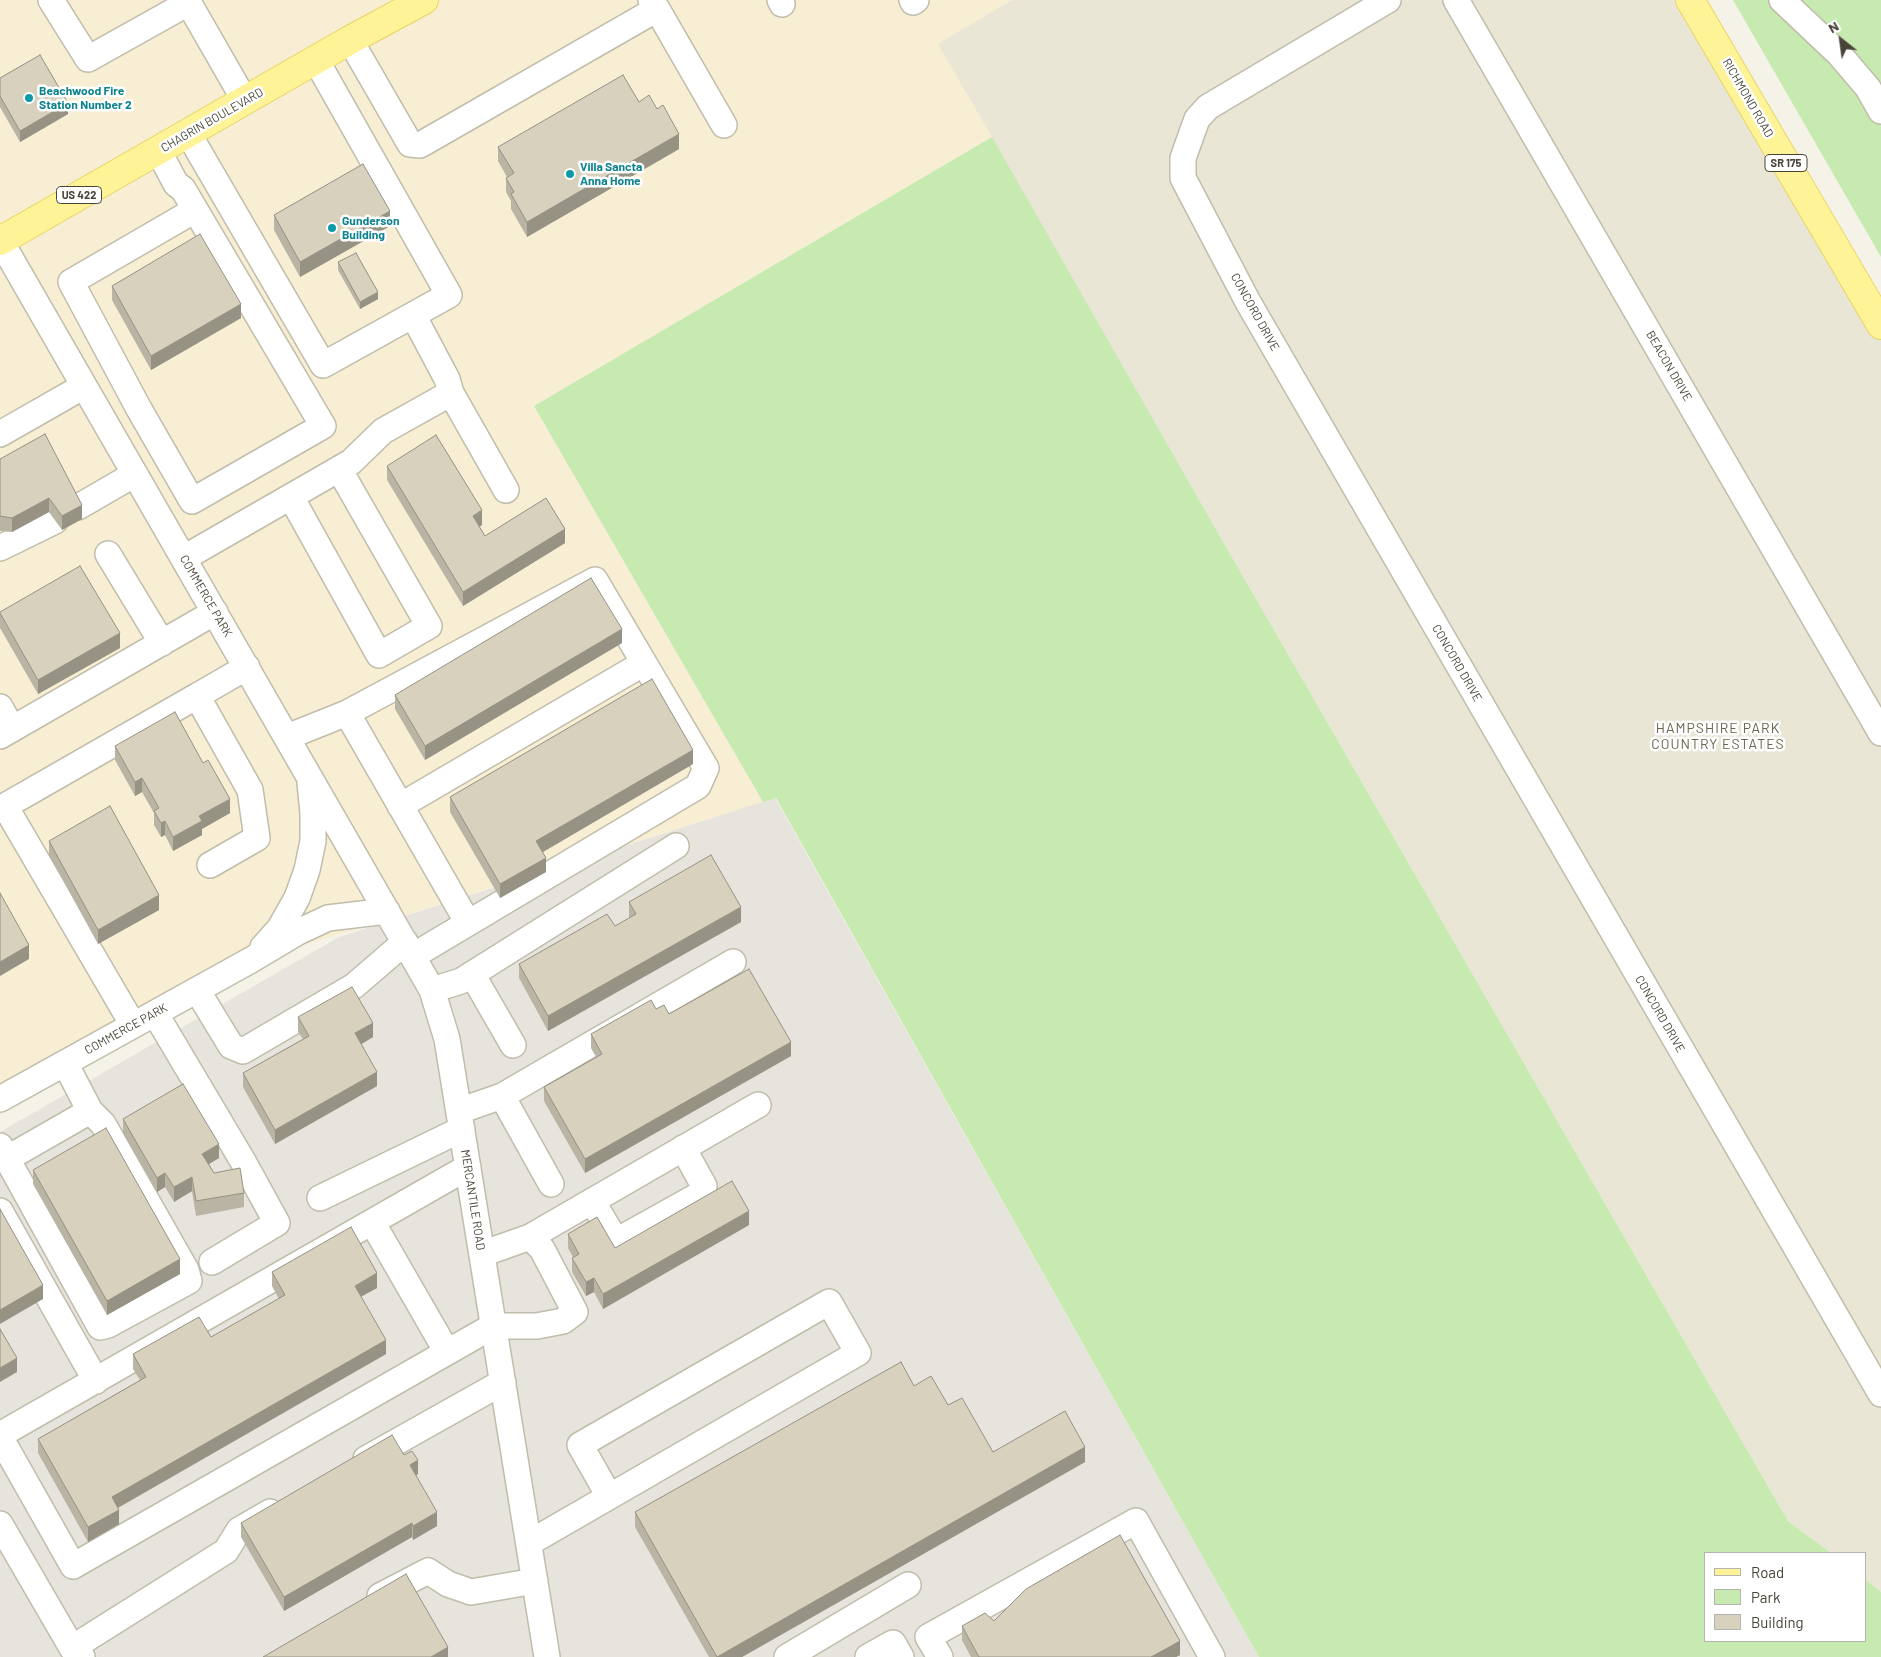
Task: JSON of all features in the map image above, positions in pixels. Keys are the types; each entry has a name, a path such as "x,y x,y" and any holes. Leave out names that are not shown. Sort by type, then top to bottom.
{"main road":[{"name":"RICHMOND ROAD","path":"1690,0 1881,326"},
{"name":"CHAGRIN BOULEVARD","path":"0,240 419,1"}],"street":[{"path":"51,0 88,59 187,2 245,101"},
{"name":"CONCORD DRIVE","path":"1388,0 1208,107 1197,119 1185,152 1183,158 1183,178 1248,302 1881,1394"},
{"name":"BEACON DRIVE","path":"1456,0 1881,733"},
{"path":"1782,0 1839,54 1868,88 1881,111"},
{"path":"350,40 410,144 420,145 654,5 724,125"},
{"path":"188,133 323,365 449,295 316,60"},
{"path":"158,150 176,184 184,189 323,426 162,520"},
{"path":"192,501 139,409 71,282 195,210"},
{"name":"COMMERCE PARK","path":"0,240 309,774 313,813 313,841 307,870 297,898 280,928 251,960"},
{"path":"413,315 447,379 451,394 506,490"},
{"path":"0,434 84,386"},
{"path":"184,558 351,462 383,432 451,394"},
{"path":"108,427 139,409"},
{"path":"291,497 379,654 429,626 339,469"},
{"path":"78,507 135,474"},
{"path":"0,548 56,521"},
{"path":"108,554 162,643"},
{"path":"197,990 231,1046 243,1051 354,986 409,949 468,923 698,786 706,768 595,580 347,713 287,736"},
{"path":"0,707 6,733 215,612"},
{"path":"400,806 644,663"},
{"path":"133,1025 6,806 247,667"},
{"path":"197,696 250,790 258,838 210,865"},
{"path":"347,713 468,923"},
{"name":"MERCANTILE ROAD","path":"309,774 432,990 447,1039 547,1657"},
{"path":"432,990 461,981 676,846"},
{"name":"COMMERCE PARK","path":"0,1099 298,932 328,918 387,911"},
{"path":"320,1198 461,1120 733,962"},
{"path":"472,974 513,1045"},
{"path":"155,1013 244,1163 277,1223 212,1262"},
{"path":"66,1063 90,1111 103,1124 186,1270 189,1281 108,1325 100,1327 4,1152 90,1111"},
{"path":"502,1096 551,1184"},
{"path":"482,1254 536,1243 592,1202 758,1105"},
{"path":"592,1202 612,1236 620,1239 699,1194 704,1186 684,1148"},
{"path":"468,1167 0,1436 73,1566 493,1326 537,1326 564,1321 575,1312 536,1243"},
{"path":"0,1211 96,1381"},
{"path":"372,1222 448,1352"},
{"path":"529,1543 858,1353 829,1302 580,1446 609,1496"},
{"path":"347,1470 503,1382"},
{"path":"0,1524 77,1652 226,1550 239,1530 289,1502"},
{"path":"940,1657 928,1636 1136,1521 1212,1657"},
{"path":"357,1609 428,1571 448,1584 471,1592 535,1581"},
{"path":"787,1657 908,1585"},
{"path":"868,1657 893,1643 901,1657"}],"shaded area":[{"path":"0,0 1012,0 938,44 992,137 534,406 763,802 403,916 387,911 358,929 251,960 0,1099"},
{"path":"1012,0 1690,0 1881,325 1881,1592 1866,1580 1866,1552 1830,1552 1788,1521 937,43"},
{"path":"775,798 1259,1657 0,1657 0,1132 339,937"}],"green space":[{"path":"1733,0 1881,0 1881,257"},
{"path":"992,137 1222,540 1788,1521 1830,1552 1704,1552 1704,1642 1866,1642 1866,1580 1881,1592 1881,1657 1259,1657 776,798 763,802 534,406"}],"building":[{"name":"Beachwood Fire Station Number 2","path":"40,55 68,103 20,131 0,96 0,78"},
{"name":"Villa Sancta Anna Home","path":"623,75 639,102 649,95 657,109 663,105 679,134 527,222 511,194 514,192 506,178 514,173 498,147"},
{"name":"Gunderson Building","path":"363,164 390,211 300,262 274,215"},
{"path":"200,234 241,304 151,356 112,286"},
{"path":"356,253 378,292 360,302 338,262"},
{"path":"45,434 82,505 62,516 49,498 12,518 0,516 0,459"},
{"path":"436,435 482,510 473,516 485,536 546,498 565,529 463,592 387,466"},
{"path":"80,566 120,633 38,680 0,612"},
{"path":"591,578 622,629 425,746 395,695"},
{"path":"652,679 693,750 536,841 546,858 500,884 450,797"},
{"path":"175,712 203,763 208,760 230,799 199,816 202,821 173,837 165,821 161,823 154,811 159,808 142,778 135,782 115,746"},
{"path":"110,806 159,895 98,930 49,841"},
{"path":"711,855 741,907 548,1016 519,964 607,914 615,926 636,914 629,902"},
{"path":"0,893 29,945 0,962"},
{"path":"749,969 791,1042 585,1159 544,1087 602,1054 591,1034 651,1000 656,1009 664,1005 669,1014"},
{"path":"352,987 373,1023 355,1033 377,1072 275,1130 243,1073 309,1036 298,1017"},
{"path":"183,1084 219,1144 202,1154 214,1173 240,1168 244,1193 196,1201 192,1177 174,1187 165,1173 157,1178 123,1119"},
{"path":"106,1128 180,1259 107,1301 33,1170"},
{"path":"732,1181 749,1211 603,1294 594,1278 586,1282 572,1258 579,1254 568,1234 597,1217 615,1248"},
{"path":"0,1209 43,1285 0,1310"},
{"path":"351,1227 377,1273 355,1286 386,1340 112,1497 119,1510 88,1527 38,1439 146,1377 133,1354 199,1317 211,1337 285,1295 272,1272"},
{"path":"0,1329 17,1358 0,1368"},
{"path":"901,1362 914,1386 931,1376 948,1405 962,1398 993,1452 1065,1411 1085,1447 717,1657 635,1512"},
{"path":"392,1435 404,1455 412,1451 418,1460 410,1465 437,1512 413,1526 412,1523 284,1597 241,1523"},
{"path":"1120,1535 1180,1641 1151,1657 979,1657 962,1626 985,1613 994,1621 1026,1589"},
{"path":"406,1574 448,1647 431,1657 263,1657"}],"place":[{"name":"Beachwood Fire Station Number 2","path":"29,98"},
{"name":"Villa Sancta Anna Home","path":"570,174"},
{"name":"Gunderson Building","path":"332,228"}],"district":[{"name":"HAMPSHIRE PARK COUNTRY ESTATES","path":"1718,736"}]}
